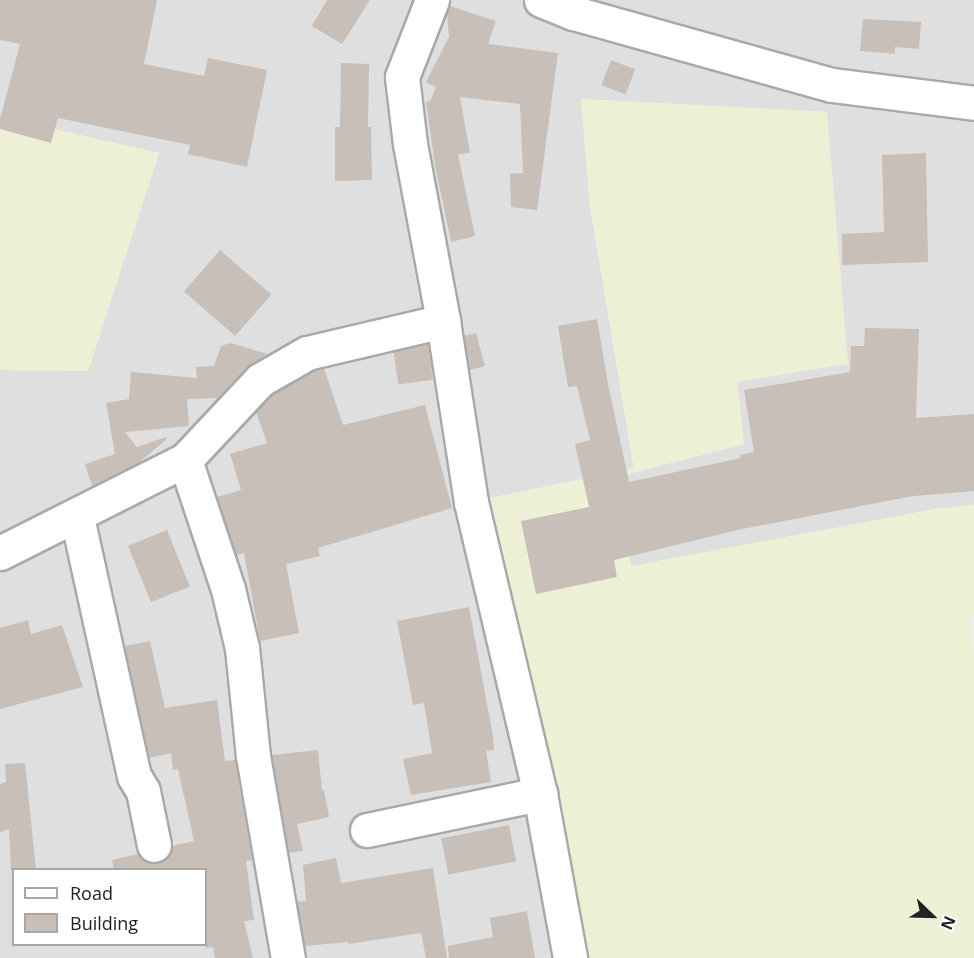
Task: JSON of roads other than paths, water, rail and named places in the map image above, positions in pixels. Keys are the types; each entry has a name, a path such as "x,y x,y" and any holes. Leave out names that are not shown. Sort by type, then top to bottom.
{"street":[{"path":"432,0 402,77 410,144 443,321 471,502 540,794 570,958"},
{"path":"541,0 585,16 832,85 974,103"},
{"path":"0,553 77,517 185,460 260,380 307,353 443,321"},
{"path":"185,460 228,589 242,648 253,756 288,958"},
{"path":"77,517 134,776 143,790 154,845"},
{"path":"367,830 540,794"}]}
